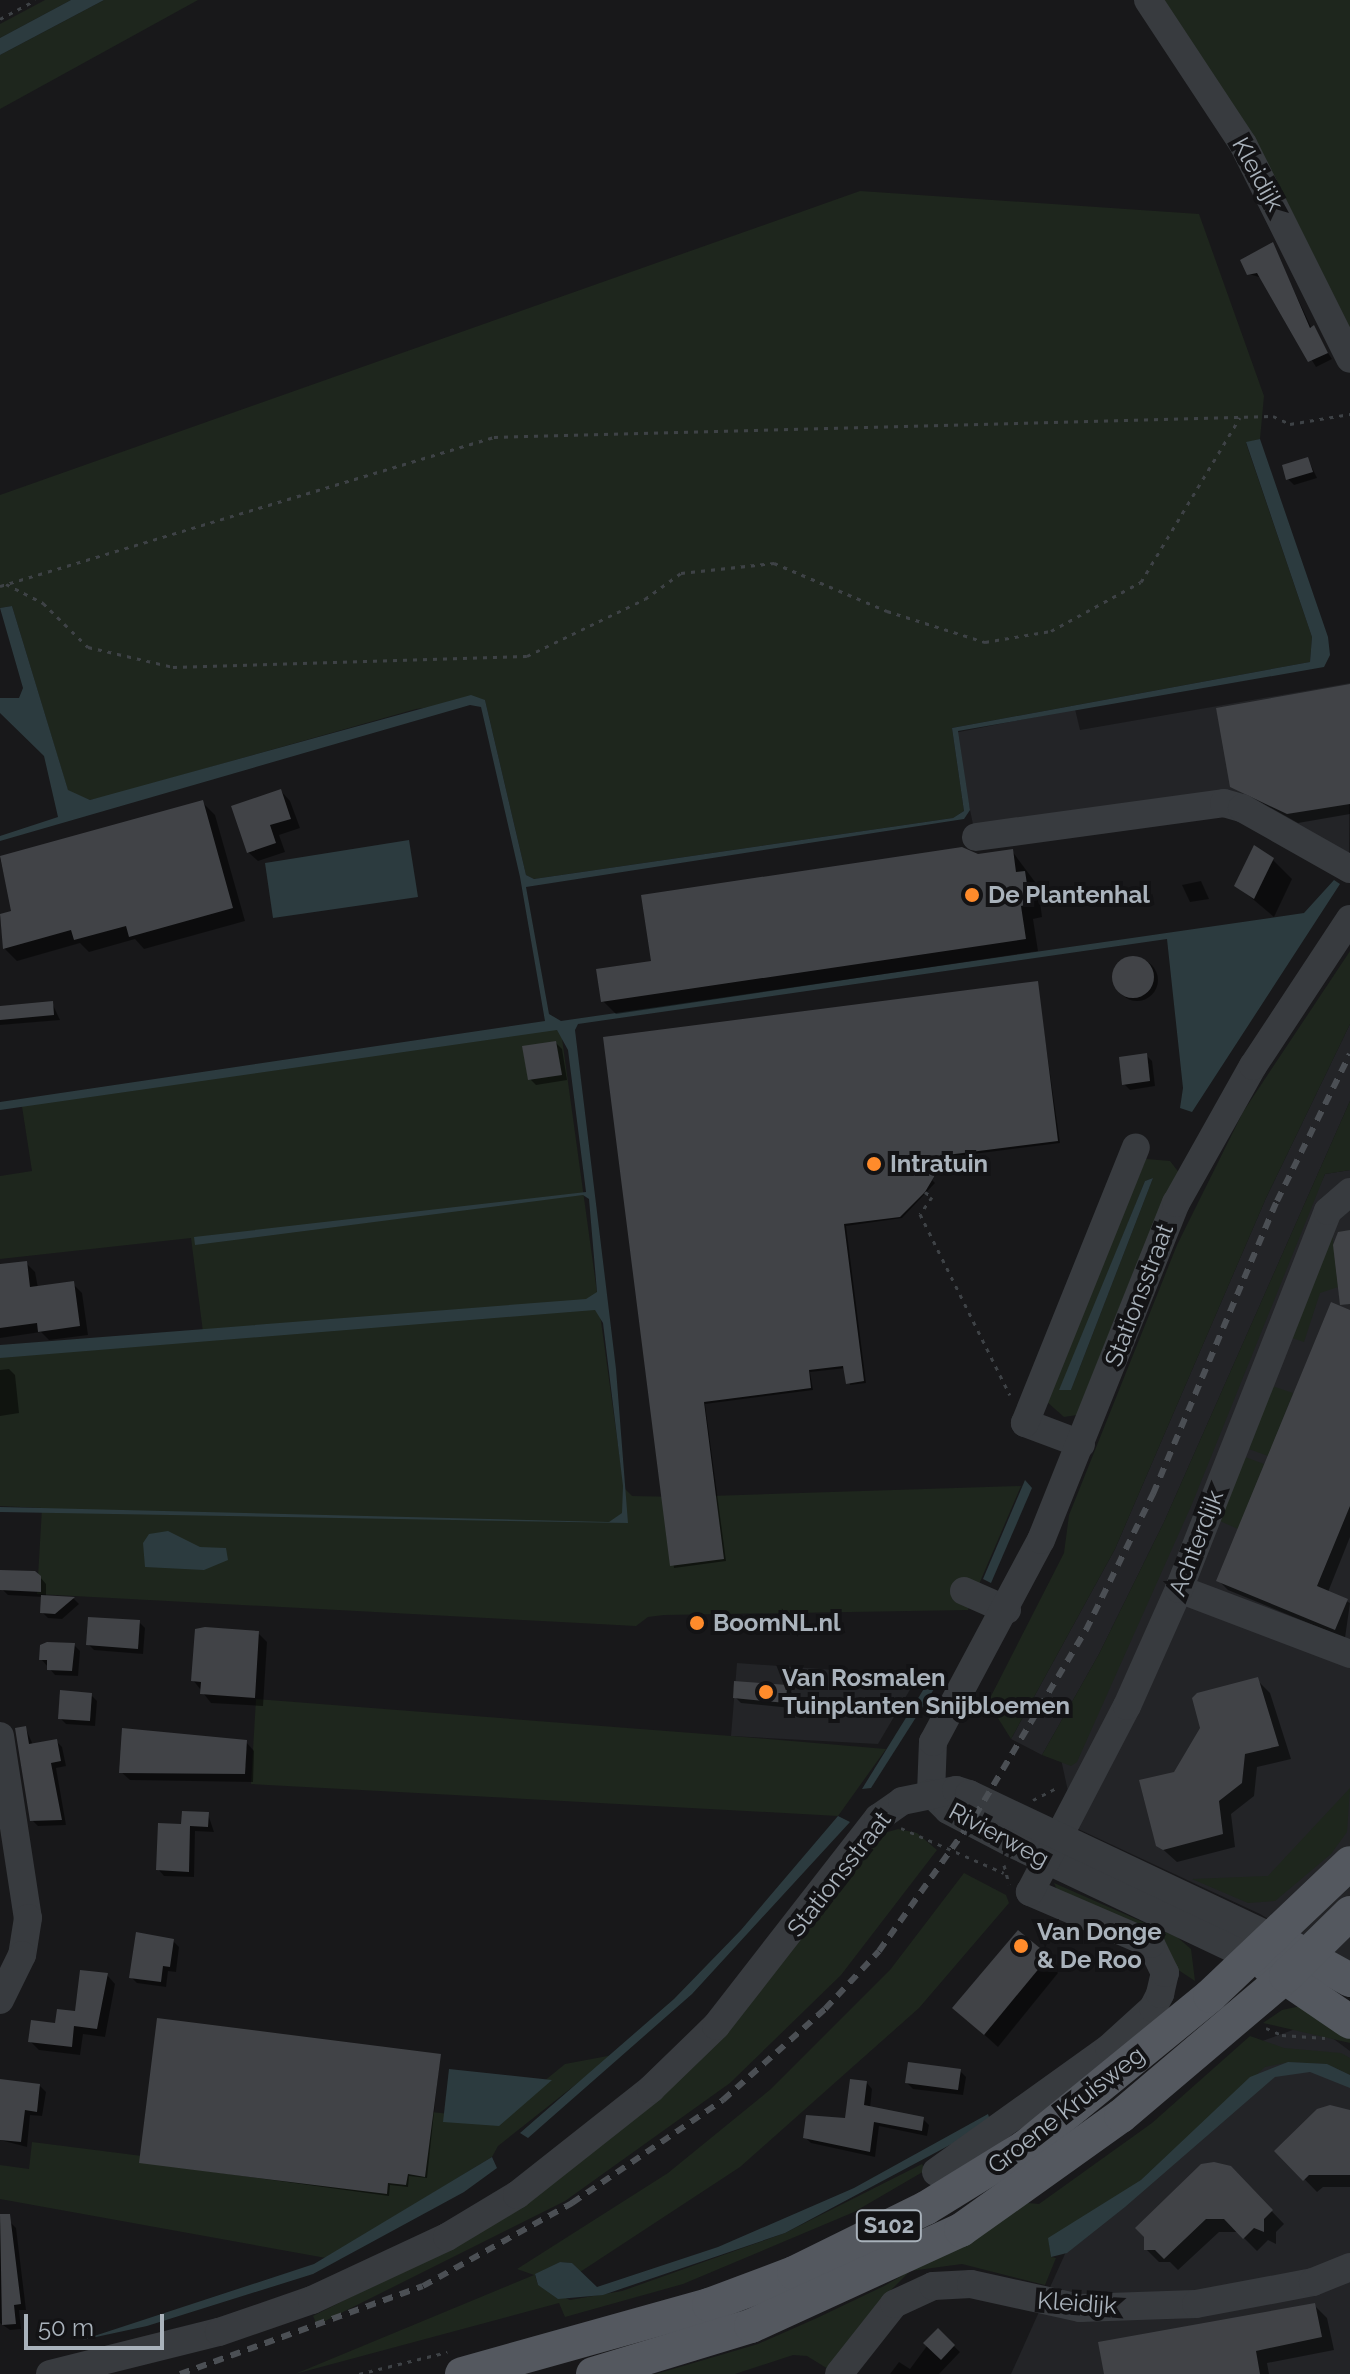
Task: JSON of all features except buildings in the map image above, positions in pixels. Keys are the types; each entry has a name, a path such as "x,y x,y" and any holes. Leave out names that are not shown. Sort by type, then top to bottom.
{"main road":[{"name":"Groene Kruisweg","path":"455,2363 709,2305 794,2273 926,2208 1025,2147 1262,1947 1350,1863"},
{"name":"Groene Kruisweg","path":"593,2374 751,2326 961,2230 1109,2125 1296,1965 1350,1913"},
{"name":"Rivierweg","path":"1262,1947 1296,1965 1350,1980"},
{"name":"Rivierweg","path":"1296,1965 1350,2022"}],"street":[{"name":"Kleidijk","path":"1148,0 1243,144 1350,359"},
{"path":"976,837 1224,803 1242,808 1350,869"},
{"name":"Stationsstraat","path":"50,2374 219,2332 312,2300 447,2237 517,2195 651,2089 716,2026 878,1818 902,1801 931,1793 933,1742 1007,1610 1081,1444 1182,1191 1253,1066 1350,919"},
{"path":"1081,1444 1025,1423 1136,1147"},
{"name":"Achterdijk","path":"1030,1892 1127,1706 1179,1589 1328,1211 1350,1192"},
{"path":"1179,1589 1350,1654"},
{"path":"964,1591 1007,1610"},
{"path":"0,1736 28,1918 22,1955 0,2000"},
{"name":"Rivierweg","path":"931,1793 956,1790 1059,1835 1262,1947"},
{"name":"Rivierweg","path":"931,1793 948,1810 1046,1861 1262,1947"},
{"name":"Rivierweg","path":"1030,1892 1151,1944 1165,1973"},
{"name":"Groene Kruisweg","path":"936,2172 1109,2048 1153,2008 1165,1973"},
{"name":"Kleidijk","path":"839,2374 894,2304 933,2286 971,2284 1080,2308 1196,2304 1313,2282 1350,2267"}],"path":[{"path":"0,19 35,0"},
{"path":"0,586 494,437 1273,416 1290,424 1350,414"},
{"path":"6,584 43,603 88,647 173,667 527,656 645,599 681,573 774,563 887,611 985,642 1051,631 1141,582 1240,417"},
{"path":"925,1192 932,1197 920,1214 1025,1423"},
{"path":"878,1818 1004,1873 1010,1885 1030,1892"},
{"path":"1004,1873 1013,1844"},
{"path":"359,2374 455,2363"}],"shaded area":[{"path":"45,0 71,0 0,38 0,24"},
{"path":"71,0 104,0 0,55 0,38"},
{"path":"104,0 198,0 0,109 0,55"},
{"path":"1164,0 1350,0 1350,329"},
{"path":"860,191 1199,214 1264,396 1260,439 1246,443 1312,637 1310,662 952,728 964,811 953,818 534,879 526,875 485,700 416,709 90,800 68,791 12,606 0,608 0,495"},
{"path":"1260,439 1328,637 1330,655 1324,667 958,731 970,810 964,819 526,887 549,1014 561,1021 1304,913 1334,880 1340,884 1192,1112 1180,1108 1183,1088 1167,939 578,1024 575,1030 616,1369 628,1523 0,1512 0,1507 609,1522 622,1513 623,1486 603,1323 595,1310 0,1358 0,1345 586,1299 597,1292 589,1199 583,1195 195,1245 194,1237 586,1192 568,1050 557,1030 0,1110 0,1102 545,1021 520,877 481,707 470,705 0,841 0,836 58,817 44,756 0,713 0,698 19,698 23,688 0,608 12,606 68,790 90,800 471,695 485,700 526,875 534,879 953,818 964,811 952,728 1310,662 1312,637 1246,442"},
{"path":"1350,683 1349,854 1230,792 974,829 954,733 1075,709 1080,730"},
{"path":"409,840 418,897 273,918 265,863"},
{"path":"1350,951 1350,1024 1266,1198 1115,1549 1011,1739 988,1702 1064,1553 1069,1515 1177,1245 1243,1112"},
{"path":"560,1024 624,1488 632,1496 679,1497 1021,1486 968,1610 664,1615 648,1617 636,1626 37,1594 42,1508 0,1506 0,1347 203,1332 191,1238 0,1259 0,1176 32,1171 21,1100"},
{"path":"1350,1024 1350,1101 1164,1522 1099,1654 1042,1755 1011,1739 1115,1549 1266,1198"},
{"path":"1350,1101 1350,1170 1325,1174 1192,1504 1077,1762 1071,1766 1042,1755 1099,1654 1164,1522"},
{"path":"1146,1159 1170,1161 1180,1174 1077,1415 1064,1417 1046,1401","holes":["1153,1178 1071,1390 1060,1390 1145,1181"]},
{"path":"1350,1170 1350,1969 1260,1914 1076,1828 1059,1750 1325,1174"},
{"path":"1153,1178 1071,1390 1059,1390 1145,1181"},
{"path":"1332,1231 1338,1287 1320,1293 1304,1342 1292,1338"},
{"path":"1272,1386 1293,1393 1268,1456 1249,1449"},
{"path":"1245,1457 1264,1464 1238,1529 1220,1521"},
{"path":"1025,1480 1032,1488 991,1583 983,1579"},
{"path":"168,1531 200,1547 226,1548 228,1560 204,1570 145,1567 143,1543 149,1534"},
{"path":"737,1663 918,1676 878,1744 731,1736"},
{"path":"933,1674 941,1678 871,1788 862,1789"},
{"path":"256,1699 886,1749 838,1816 251,1784"},
{"path":"1350,1788 1347,1832 1331,1854 1275,1901 1248,1903 1192,1879 1268,1876"},
{"path":"838,1816 850,1822 692,1994 528,2138 520,2133 674,1999 741,1930"},
{"path":"898,1829 917,1833 937,1850 841,1975 730,2083 565,2201 317,2325 313,2316 483,2231 567,2170 884,1833"},
{"path":"964,1873 1006,1895 1009,1903 919,2008 740,2167 580,2272 572,2263 560,2262 535,2275 538,2285 570,2300 622,2291 785,2233 922,2164 926,2170 854,2212 683,2284 565,2317 559,2303 295,2374 534,2275 517,2269 668,2173 771,2089 890,1970"},
{"path":"1054,1883 1177,1937 1191,1949 1195,1981 1057,1890"},
{"path":"1301,2006 1350,2033 1350,2043 1263,2023 1282,2010"},
{"path":"1312,2023 1350,2051 1350,2374 1011,2374 1096,2185 1243,2048"},
{"path":"1250,2036 1284,2048 1341,2053 1350,2058 1350,2075 1327,2064 1289,2062 1265,2067 1141,2180 1049,2241 1051,2257 1056,2258 1045,2285 962,2264 910,2271 1027,2203 1039,2204 1152,2123"},
{"path":"613,2055 498,2146 492,2157 326,2258 0,2199 0,2165 29,2169 32,2142 386,2187 431,2112 498,2119 565,2064"},
{"path":"1288,2062 1327,2064 1350,2075 1350,2088 1310,2072 1275,2077 1125,2207 1067,2253 1051,2257 1048,2238 1141,2180 1250,2077"},
{"path":"449,2069 552,2080 499,2126 443,2122"},
{"path":"988,2114 991,2123 785,2233 603,2295 558,2299 538,2285 535,2274 560,2262 572,2263 597,2287 718,2247 854,2188"},
{"path":"492,2157 497,2168 464,2192 313,2274 147,2326 82,2340 314,2264"},
{"path":"910,2271 884,2297 833,2372 807,2356 793,2355 735,2374 656,2374 758,2344"}],"railway":[{"path":"180,2374 423,2286 572,2203 723,2100 825,2009 879,1951 975,1816 1086,1630 1153,1494 1277,1201 1350,1054"}],"place":[{"name":"De Plantenhal","path":"972,895"},
{"name":"Intratuin","path":"874,1164"},
{"name":"BoomNL.nl","path":"697,1623"},
{"name":"Van Rosmalen Tuinplanten Snijbloemen","path":"766,1692"},
{"name":"Van Donge & De Roo","path":"1021,1946"}]}
